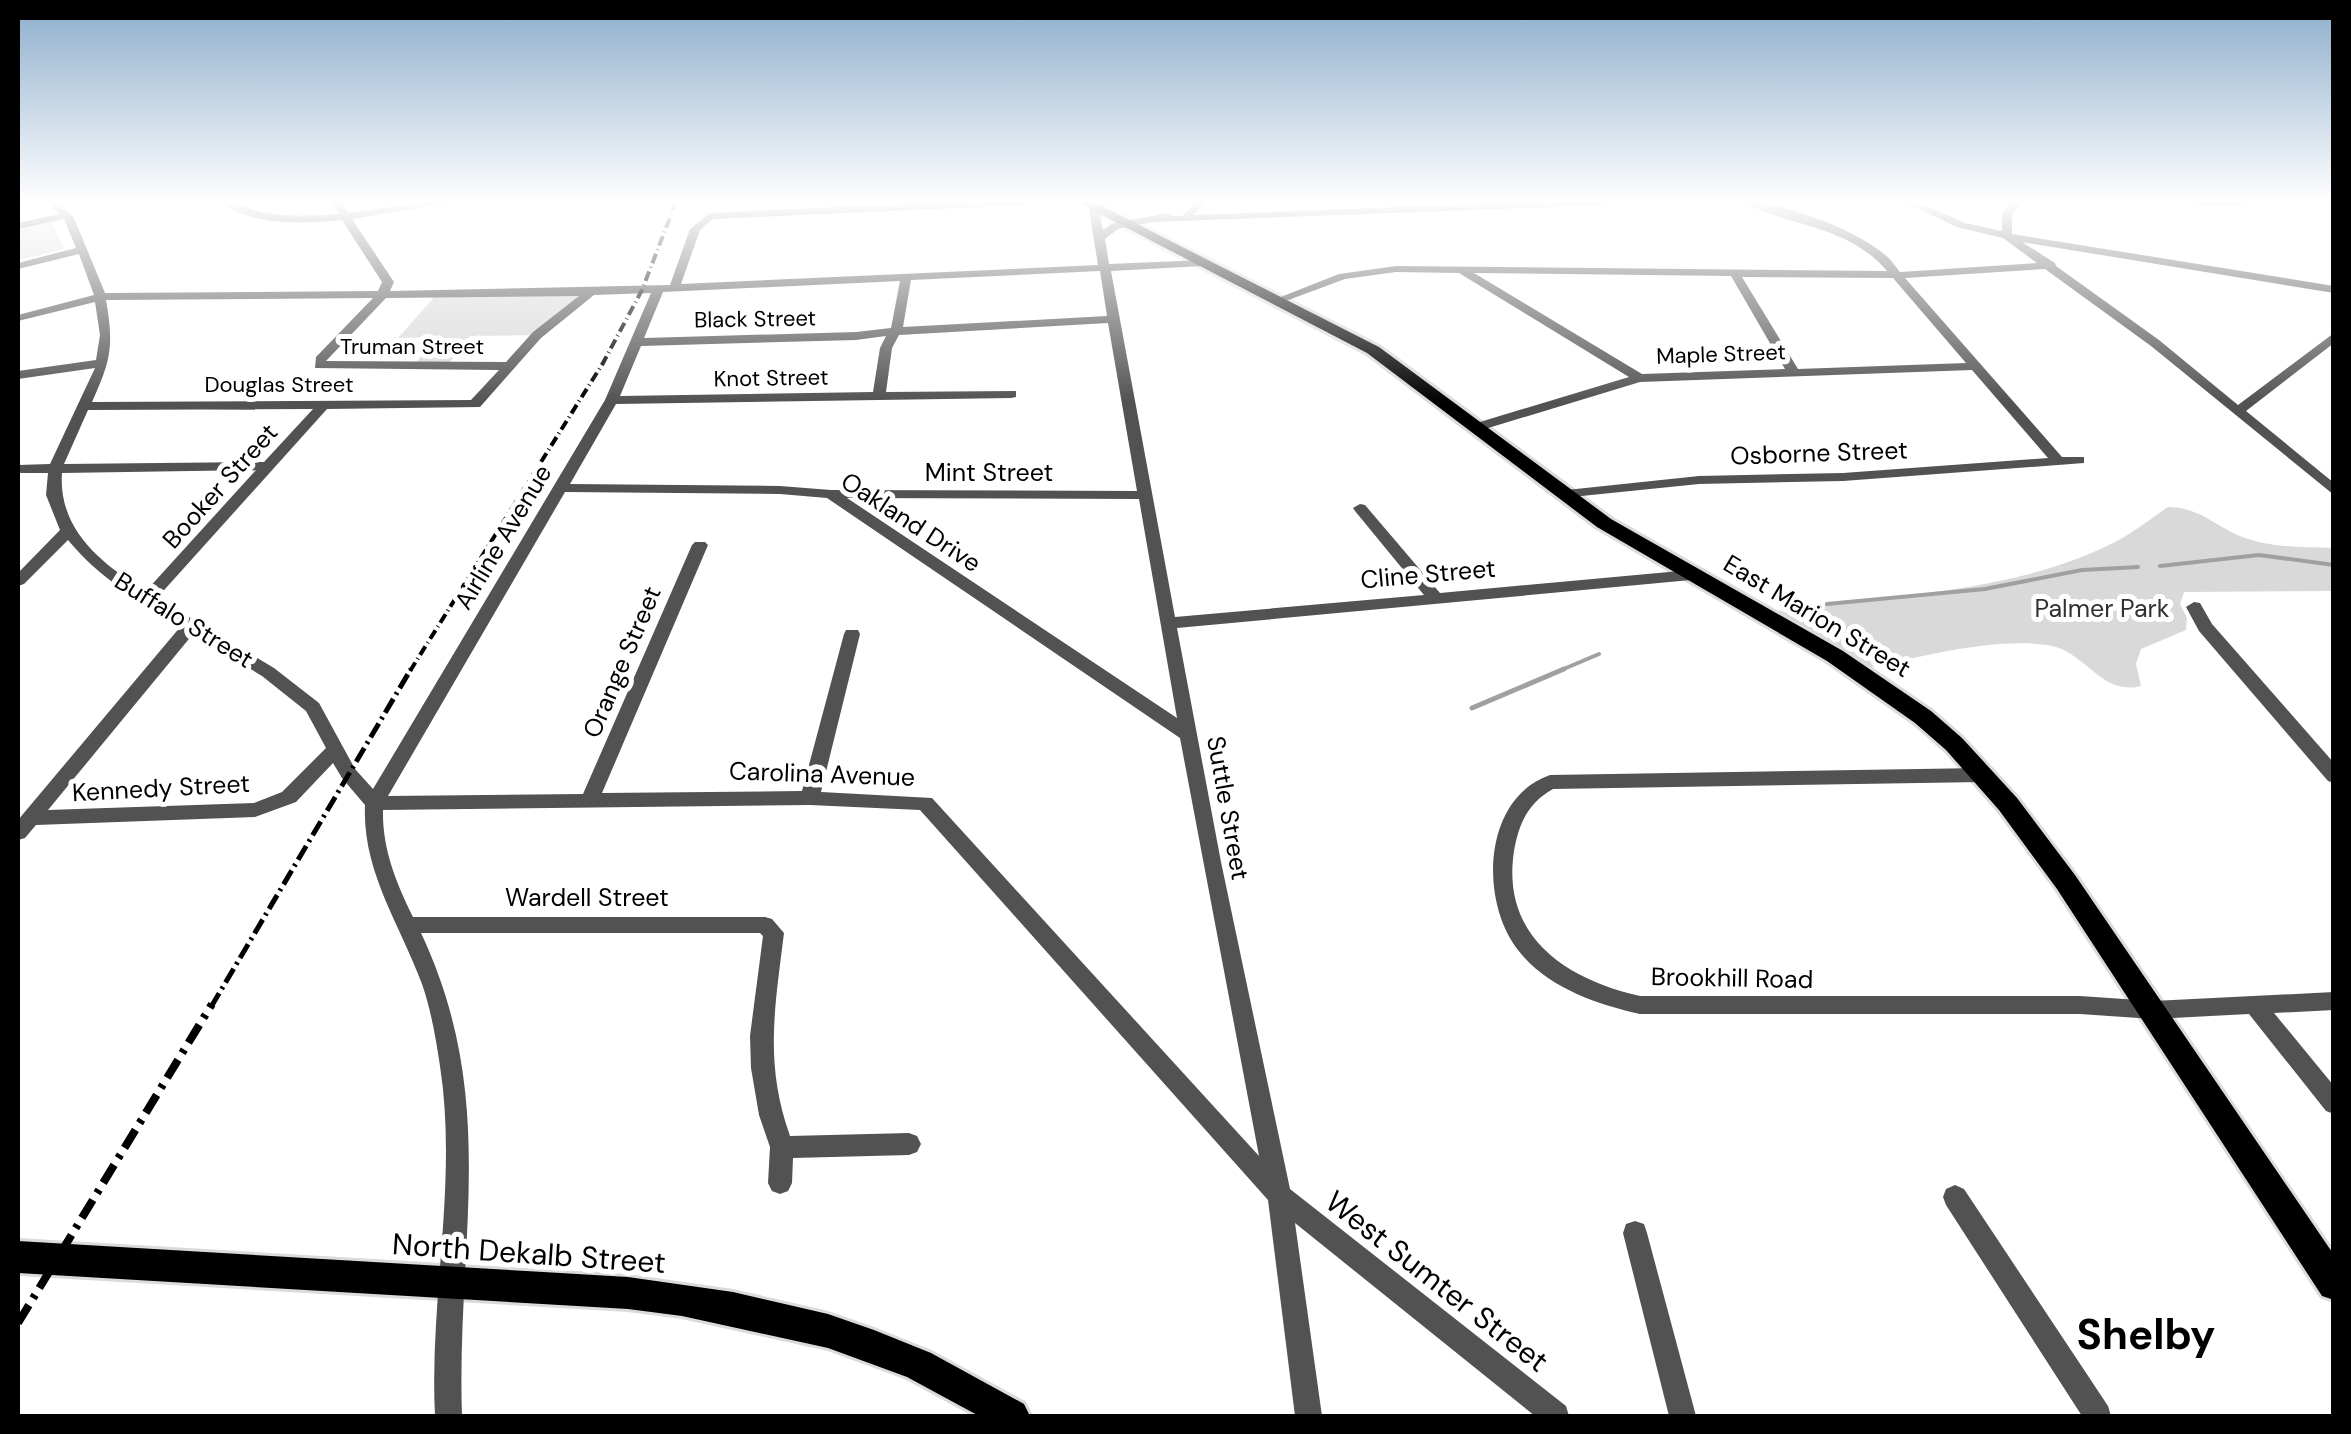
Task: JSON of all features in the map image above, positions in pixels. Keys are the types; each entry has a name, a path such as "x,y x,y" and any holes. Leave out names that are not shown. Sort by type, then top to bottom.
{"main road":[{"name":"East Marion Street","path":"1215,269 1392,362 1562,494 1641,547 1882,686 1954,744 2057,870 2334,1284"},
{"name":"North Dekalb Street","path":"18,1257 682,1299 811,1323 962,1385 1012,1416"}],"street":[{"path":"56,468 103,363 106,335 102,298 90,269"},
{"path":"382,269 387,276 382,295"},
{"name":"Airline Avenue","path":"374,802 612,400 635,342 676,269"},
{"path":"18,318 102,298 666,290 1063,269"},
{"name":"Suttle Street","path":"1105,269 1212,862 1279,1195 1308,1416"},
{"path":"1892,269 2057,460"},
{"path":"1279,300 1356,273 1460,270 1898,275 1990,269"},
{"path":"2055,269 2155,343 2334,492"},
{"path":"2214,269 2334,290"},
{"path":"1460,270 1639,378"},
{"path":"1735,274 1794,371"},
{"path":"879,396 886,348 896,332 906,276"},
{"path":"2308,284 2334,282"},
{"path":"505,366 553,320 591,292"},
{"name":"Truman Street","path":"382,295 320,360 319,366 505,366"},
{"name":"Black Street","path":"635,342 896,332 1114,318"},
{"path":"2237,412 2334,337"},
{"path":"18,374 103,363"},
{"name":"Douglas Street","path":"84,406 474,404 505,366"},
{"name":"Maple Street","path":"1475,428 1639,378 1976,366"},
{"name":"Knot Street","path":"612,400 1011,394"},
{"name":"Booker Street","path":"148,598 325,403"},
{"name":"Osborne Street","path":"1562,494 1699,480 1844,477 2079,460"},
{"path":"18,469 270,466"},
{"name":"Buffalo Street","path":"56,468 53,494 68,531 94,562 268,672 313,707 334,751"},
{"name":"Oakland Drive","path":"562,488 831,494 1190,736"},
{"name":"Mint Street","path":"831,494 1147,496"},
{"path":"1360,508 1435,598"},
{"path":"18,580 68,531"},
{"name":"Orange Street","path":"590,799 700,545"},
{"name":"Cline Street","path":"1170,623 1691,575"},
{"path":"2194,607 2204,627 2334,776"},
{"path":"24,825 191,625"},
{"path":"810,798 852,634"},
{"path":"334,751 374,802 371,822 382,868 410,925 441,1008 454,1081 459,1173 446,1374 448,1416"},
{"name":"Kennedy Street","path":"24,825 254,810 290,797 334,751"},
{"name":"Brookhill Road","path":"1982,774 1550,782 1532,790 1512,821 1504,884 1506,905 1524,944 1544,961 1582,987 1640,1005 2080,1005 2153,1010 2334,1001"},
{"name":"Carolina Avenue","path":"374,802 810,798 926,803 1279,1195"},
{"name":"Wardell Street","path":"410,925 765,925 774,932 775,946 764,998 762,1068 782,1147"},
{"path":"2254,1006 2334,1104"},
{"path":"780,1183 782,1147 909,1144"},
{"name":"West Sumter Street","path":"1279,1195 1556,1416"},
{"path":"1955,1197 2098,1416"},
{"path":"1635,1233 1682,1416"}],"green space":[{"path":"591,292 537,335 470,336 447,366 413,366 437,337 398,338 437,294"},
{"name":"Palmer Park","path":"2168,507 2197,513 2240,536 2263,543 2333,548 2333,591 2184,592 2180,604 2187,618 2186,630 2141,649 2136,664 2141,686 2127,687 2105,680 2064,650 2030,643 1980,646 1857,670 1760,614 1938,592 2026,575 2109,545"}],"waterway":[{"path":"2160,566 2259,555 2334,565"},
{"path":"1827,604 1985,589 2082,570 2138,567"},
{"path":"1559,671 1599,654"},
{"path":"1472,708 1564,669"}],"railway":[{"path":"410,671 603,363 650,269"},
{"path":"211,1007 411,669"},
{"path":"18,1323 212,1004"}],"district":[{"name":"Shelby","path":"2146,1334"}]}
